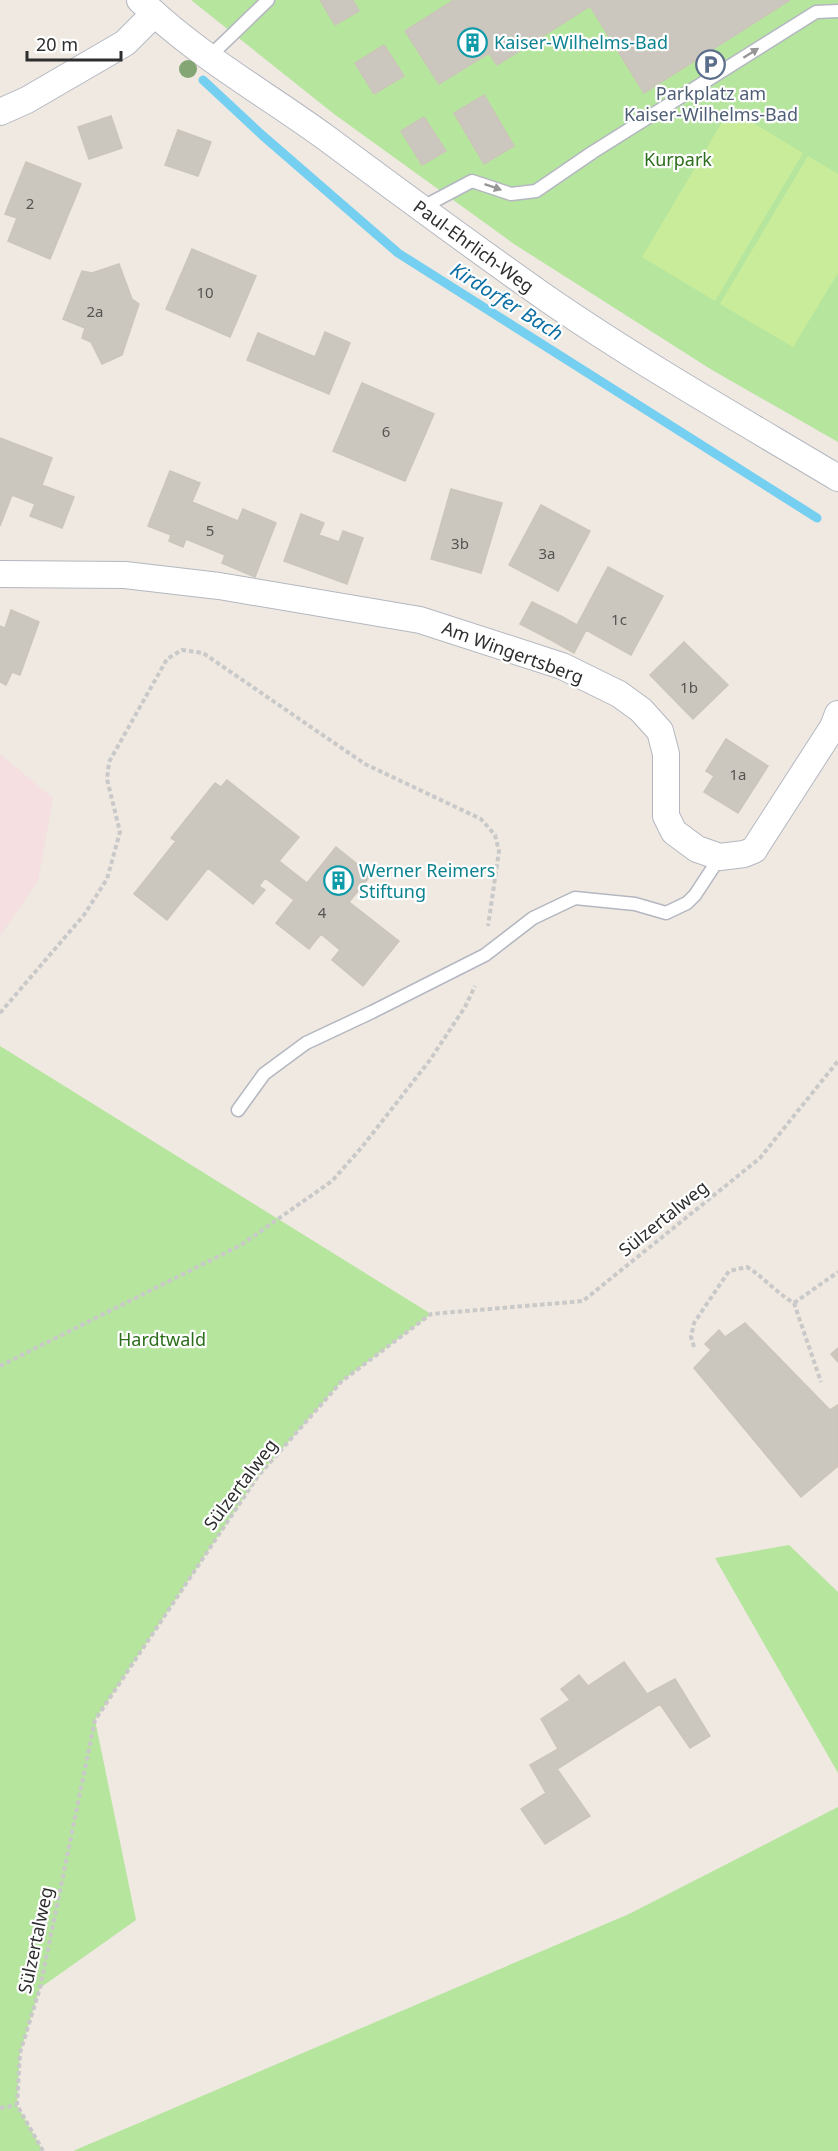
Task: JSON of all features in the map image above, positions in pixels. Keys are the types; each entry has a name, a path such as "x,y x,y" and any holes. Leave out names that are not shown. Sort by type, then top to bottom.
{"street":[{"name":"Paul-Ehrlich-Weg","path":"147,7 209,57 304,122 549,300 638,358 838,478"},
{"path":"0,112 27,100 125,43 147,7"},
{"name":"Am Wingertsberg","path":"0,574 125,575 219,586 420,620 562,666 619,694 641,710 660,731 666,754 666,816 674,832 690,845 720,857"},
{"path":"720,857 744,854 754,850 833,727 838,714"}],"lane":[{"path":"209,57 268,0"},
{"path":"421,208 472,181 511,194 536,191 593,152 816,12 838,11"},
{"path":"238,1110 264,1074 306,1043 485,955 533,918 575,898 635,904 666,913 687,903 720,857"}],"path":[{"path":"0,1013 84,915 107,879 120,832 107,779 109,762 167,659 182,650 202,653 365,764 481,819 495,836 499,852 485,955 465,1007 430,1060 362,1147 332,1181 241,1245 0,1366"},
{"name":"Sülzertalweg","path":"17,2105 20,2053 40,1988 95,1720 258,1476 342,1381 431,1314 583,1301 760,1158 838,1061"},
{"path":"694,1347 691,1337 694,1323 729,1271 747,1267 760,1275 777,1293 794,1303 821,1382"},
{"path":"794,1303 838,1272"},
{"path":"0,2108 17,2105 43,2151"}],"shaded area":[{"path":"0,754 53,798 38,881 0,936"}],"green space":[{"name":"Kurpark","path":"191,0 838,0 838,442 712,370 514,244 334,114"},
{"path":"730,109 803,153 715,301 642,257"},
{"path":"808,156 838,174 838,273 793,347 720,304"},
{"name":"Hardtwald","path":"0,1046 431,1314 342,1381 258,1476 95,1720 136,1920 40,1988 20,2053 17,2105 43,2151 0,2151"},
{"path":"789,1545 838,1592 838,1773 715,1558"},
{"path":"838,1807 838,2151 73,2151 629,1914"}],"building":[{"path":"320,0 353,0 359,11 335,25"},
{"name":"Kaiser-Wilhelms-Bad","path":"454,0 790,0 644,93 590,6 497,65 489,53 439,84 405,31"},
{"path":"384,45 404,76 374,94 355,63"},
{"path":"484,95 514,146 484,164 454,113"},
{"path":"111,116 122,148 89,159 78,127"},
{"path":"424,117 446,151 422,165 401,131"},
{"path":"178,130 211,142 198,176 165,165"},
{"path":"26,162 81,184 50,259 8,241 17,218 5,214"},
{"path":"192,249 256,276 230,337 166,309"},
{"path":"119,264 132,299 139,304 122,355 102,364 91,342 82,338 85,328 63,319 82,271 92,273"},
{"path":"325,332 350,343 329,394 247,360 258,333 315,357"},
{"path":"362,383 434,414 405,481 333,451"},
{"path":"0,438 52,458 42,485 74,497 62,528 30,516 35,504 12,495 0,526"},
{"path":"170,471 200,483 192,502 238,521 243,509 276,523 255,577 222,563 225,555 186,539 183,547 169,541 171,535 148,526"},
{"path":"451,489 502,503 481,573 431,559"},
{"path":"541,505 590,531 558,591 509,565"},
{"path":"301,514 324,523 319,535 339,542 343,531 363,538 347,584 284,561"},
{"path":"608,567 663,596 631,655 577,625"},
{"path":"532,602 561,616 549,639 520,624"},
{"path":"11,610 39,622 20,675 12,672 6,685 0,682 0,626 5,628"},
{"path":"561,616 586,630 574,653 549,639"},
{"path":"684,642 728,685 693,719 650,675"},
{"path":"726,739 768,766 738,813 704,792 714,776 706,771"},
{"name":"Werner Reimers Stiftung","path":"227,780 299,837 279,861 307,883 336,847 371,875 349,902 399,941 363,986 332,960 340,950 321,934 309,949 276,923 294,900 265,878 259,886 265,890 253,904 208,868 167,920 134,894 176,841 171,838 215,783 221,787"},
{"path":"745,1323 830,1410 838,1405 838,1466 801,1497 694,1368 711,1350 705,1344 719,1330 725,1337"},
{"path":"838,1348 838,1362 831,1354"},
{"path":"624,1662 647,1694 675,1679 710,1736 690,1748 660,1704 557,1769 590,1816 545,1844 521,1809 546,1793 530,1765 558,1749 541,1719 570,1700 561,1689 579,1675 588,1686"}],"waterway":[{"name":"Kirdorfer Bach","path":"203,80 262,135 398,253 817,518"}],"place":[{"name":"Kaiser-Wilhelms-Bad","path":"473,42"},
{"name":"Parkplatz am Kaiser-Wilhelms-Bad","path":"711,64"},
{"name":"Werner Reimers Stiftung","path":"338,880"}]}
